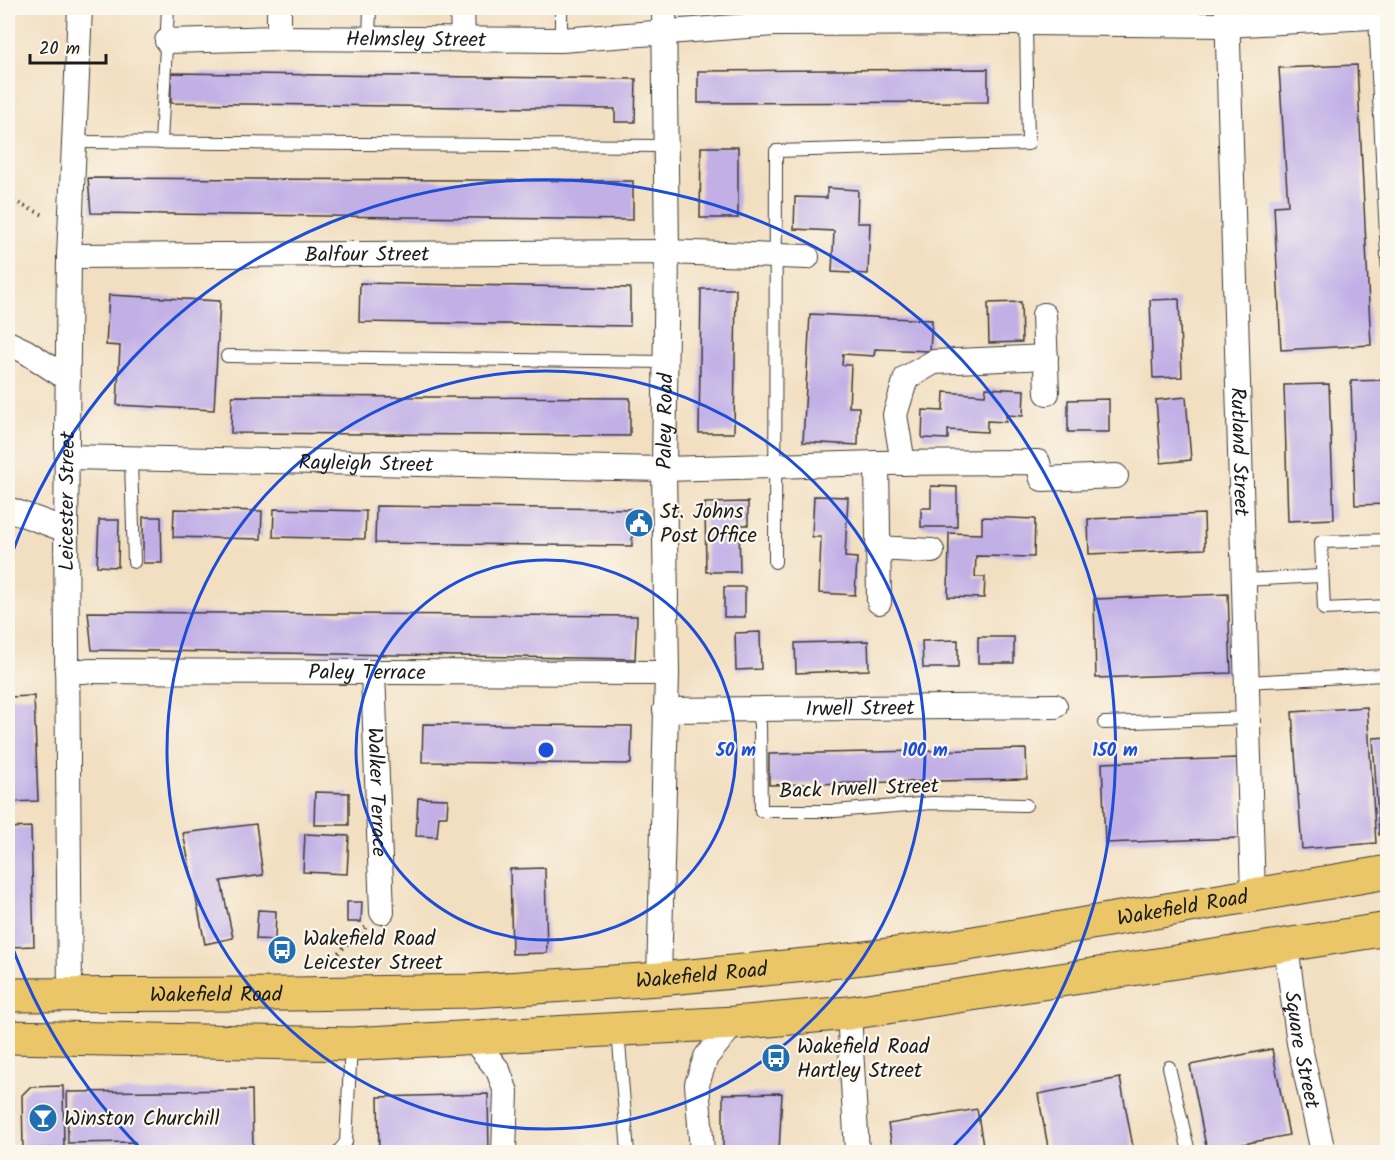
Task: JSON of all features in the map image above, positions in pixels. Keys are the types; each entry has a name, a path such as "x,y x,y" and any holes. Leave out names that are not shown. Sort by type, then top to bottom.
{"main road":[{"name":"Wakefield Road","path":"8,995 473,991 659,979 816,964 950,946 1388,872"},
{"path":"8,1037 351,1044 734,1023 849,1013 1388,929"}],"street":[{"name":"Leicester Street","path":"70,995 66,530 69,256 76,142 80,8"},
{"path":"279,8 279,38"},
{"path":"462,8 463,40"},
{"name":"Paley Road","path":"659,979 665,710 668,674 664,469 667,252 664,8"},
{"name":"Helmsley Street","path":"167,41 279,38 561,40 664,33 774,16 1026,23 1227,16 1381,17"},
{"name":"Rutland Street","path":"1227,16 1253,896"},
{"name":"Balfour Street","path":"69,256 667,252 807,257"},
{"path":"1044,315 1047,393"},
{"path":"8,343 25,351 68,379"},
{"path":"903,463 895,415 906,378 934,362 1046,357"},
{"name":"Rayleigh Street","path":"68,457 664,469 877,463 1038,462 1042,479 1116,476"},
{"path":"877,463 879,602"},
{"path":"8,509 66,530"},
{"path":"878,548 932,551"},
{"name":"Paley Terrace","path":"67,671 668,674"},
{"name":"Walker Terrace","path":"373,672 381,912"},
{"name":"Irwell Street","path":"665,710 1054,706"},
{"name":"Square Street","path":"1286,946 1299,1043 1323,1152"},
{"path":"849,1013 857,1152"},
{"path":"702,1152 697,1084 706,1057 734,1023"},
{"path":"473,1039 498,1070 506,1092 504,1152"}],"lane":[{"path":"161,143 168,8"},
{"path":"369,39 370,8"},
{"path":"561,8 561,40"},
{"path":"1381,17 1388,274"},
{"path":"775,561 776,151 1028,144 1026,23"},
{"path":"76,142 666,146"},
{"path":"227,356 665,362"},
{"path":"131,460 134,562"},
{"path":"1388,540 1321,542 1324,609 1388,606"},
{"path":"1244,580 1321,576"},
{"path":"1246,682 1383,675"},
{"name":"Back Irwell Street","path":"757,708 761,811 834,811 932,803 1026,805"},
{"path":"1104,723 1248,718"},
{"path":"618,1030 628,1152"},
{"path":"338,1152 346,1142 351,1044"},
{"path":"1169,1067 1189,1152"}],"path":[{"path":"8,199 71,227"},
{"path":"294,994 381,912"}],"building":[{"path":"1357,65 1371,345 1281,350 1274,206 1288,205 1279,68"},
{"path":"988,69 988,102 698,103 698,71"},
{"path":"171,73 636,79 635,122 615,122 615,109 171,103"},
{"path":"701,147 738,147 738,218 700,218"},
{"path":"88,178 633,181 633,220 91,213"},
{"path":"827,188 858,190 857,223 870,223 868,274 832,272 834,231 794,229 795,197 827,198"},
{"path":"360,283 630,288 630,326 359,322"},
{"path":"701,289 736,289 734,433 699,433"},
{"path":"109,295 220,301 214,410 117,405 120,346 106,345"},
{"path":"1179,299 1182,377 1153,378 1150,300"},
{"path":"1021,302 1022,342 989,343 988,303"},
{"path":"810,314 932,320 930,351 875,349 874,356 843,354 842,365 851,365 849,407 859,407 858,445 803,442"},
{"path":"1388,380 1388,504 1355,505 1351,381"},
{"path":"1329,384 1334,519 1288,521 1284,385"},
{"path":"986,388 1024,390 1023,416 1006,415 1006,422 987,421 987,432 948,430 948,439 922,438 923,410 943,411 944,392 985,395"},
{"path":"232,396 630,398 630,436 231,433"},
{"path":"1186,397 1191,460 1161,463 1156,400"},
{"path":"1109,399 1109,432 1068,432 1068,400"},
{"path":"931,486 957,487 957,527 921,527 921,508 931,508"},
{"path":"814,496 848,497 845,557 857,558 855,595 819,593 821,537 812,537"},
{"path":"748,502 748,525 739,525 740,572 706,572 705,503"},
{"path":"376,506 632,509 632,546 375,543"},
{"path":"174,509 262,511 261,539 173,537"},
{"path":"274,509 366,511 365,539 273,537"},
{"path":"1204,514 1205,549 1089,554 1088,519"},
{"path":"143,517 161,517 162,563 143,563"},
{"path":"982,517 1035,519 1034,557 976,556 975,577 985,577 984,598 948,597 949,533 982,534"},
{"path":"99,520 119,520 118,567 97,566"},
{"path":"724,587 745,587 745,617 724,617"},
{"path":"1228,594 1231,673 1096,678 1094,599"},
{"path":"88,612 637,616 635,659 92,650"},
{"path":"760,632 761,669 736,670 735,633"},
{"path":"978,637 1014,637 1014,663 978,663"},
{"path":"958,640 958,668 923,668 922,641"},
{"path":"868,641 869,670 796,673 795,643"},
{"path":"34,696 38,801 10,802 8,697"},
{"path":"1367,707 1376,843 1302,849 1292,712"},
{"path":"423,724 632,726 631,764 422,762"},
{"path":"1388,737 1388,834 1379,835 1373,738"},
{"path":"1026,749 1027,779 769,785 769,754"},
{"path":"1237,758 1240,838 1105,843 1102,763"},
{"path":"315,792 349,793 349,825 314,825"},
{"path":"418,798 448,799 447,816 439,816 437,837 416,836"},
{"path":"256,824 263,875 221,881 233,938 205,944 183,833"},
{"path":"31,827 34,946 11,947 8,828"},
{"path":"305,834 349,836 347,874 303,872"},
{"path":"545,868 547,953 512,954 510,869"},
{"path":"347,902 362,902 361,922 347,922"},
{"path":"258,910 276,911 275,940 256,939"},
{"path":"1272,1049 1289,1135 1207,1151 1190,1065"},
{"path":"1120,1078 1134,1152 1049,1152 1038,1094"},
{"path":"63,1086 64,1148 23,1149 22,1095 30,1087"},
{"path":"252,1090 253,1152 135,1152 135,1142 68,1143 67,1092"},
{"path":"782,1093 779,1152 723,1152 723,1094"},
{"path":"488,1094 489,1152 379,1152 378,1097"},
{"path":"977,1109 984,1152 893,1152 888,1124"}],"place":[{"name":"St. Johns Post Office","path":"639,523"},
{"name":"Wakefield Road Leicester Street","path":"282,950"},
{"name":"Wakefield Road Hartley Street","path":"776,1058"},
{"name":"Winston Churchill","path":"43,1118"}]}
